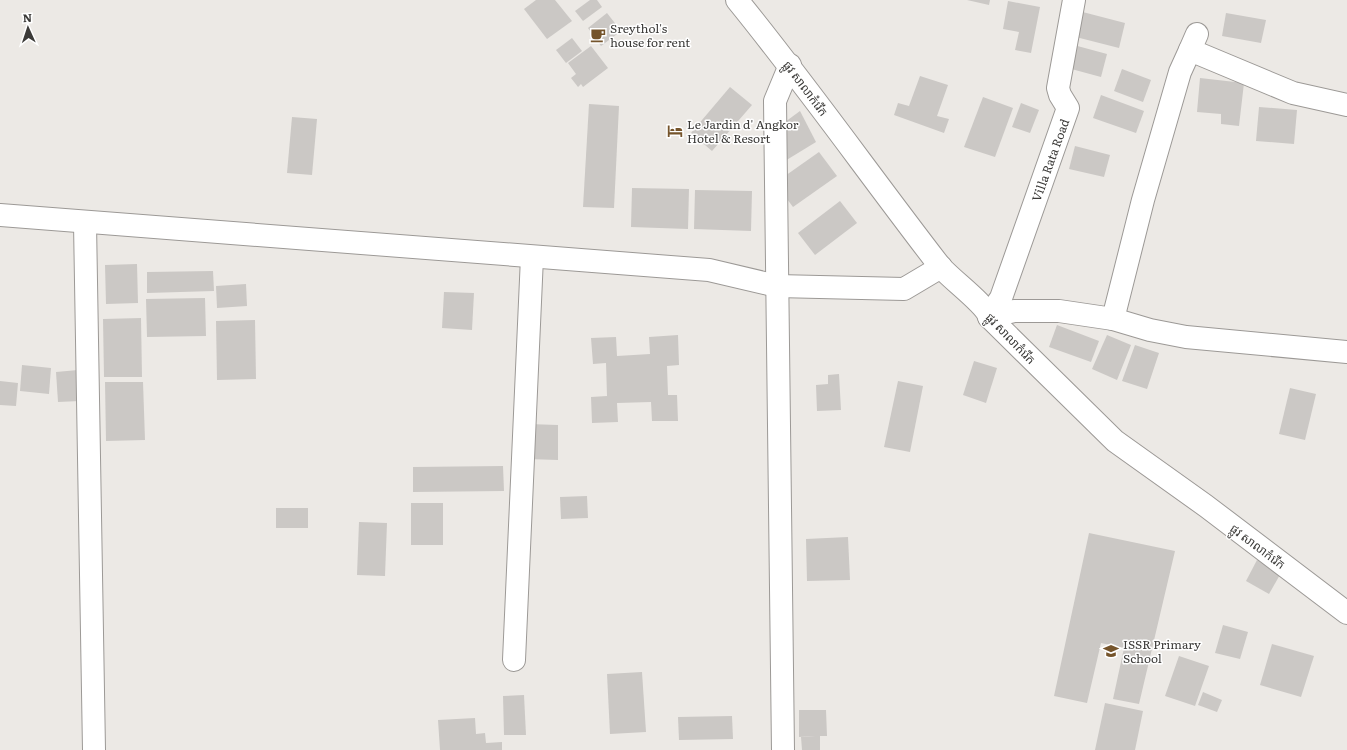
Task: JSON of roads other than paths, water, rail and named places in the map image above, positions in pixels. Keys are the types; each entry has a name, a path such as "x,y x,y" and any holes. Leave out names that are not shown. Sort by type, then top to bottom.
{"street":[{"name":"ផ្លូវ សាលាកំរើក","path":"737,0 790,65 941,267 989,316 1115,441 1212,510 1347,613"},
{"name":"Villa Rata Road","path":"989,316 1001,298 1068,108 1060,95 1058,88 1074,0"},
{"path":"1113,319 1143,200 1180,72 1193,42 1293,93 1347,105"},
{"path":"783,750 775,101 790,65"},
{"path":"0,215 709,270 777,286 904,289 941,267"},
{"path":"85,222 94,750"},
{"path":"514,660 532,257"},
{"path":"989,316 1014,311 1059,311 1113,319 1150,330 1186,337 1347,352"}],"place":[{"name":"Sreythol's house for rent","path":"598,35"},
{"name":"Le Jardin d' Angkor Hotel & Resort","path":"675,131"},
{"name":"ISSR Primary School","path":"1111,651"}]}
